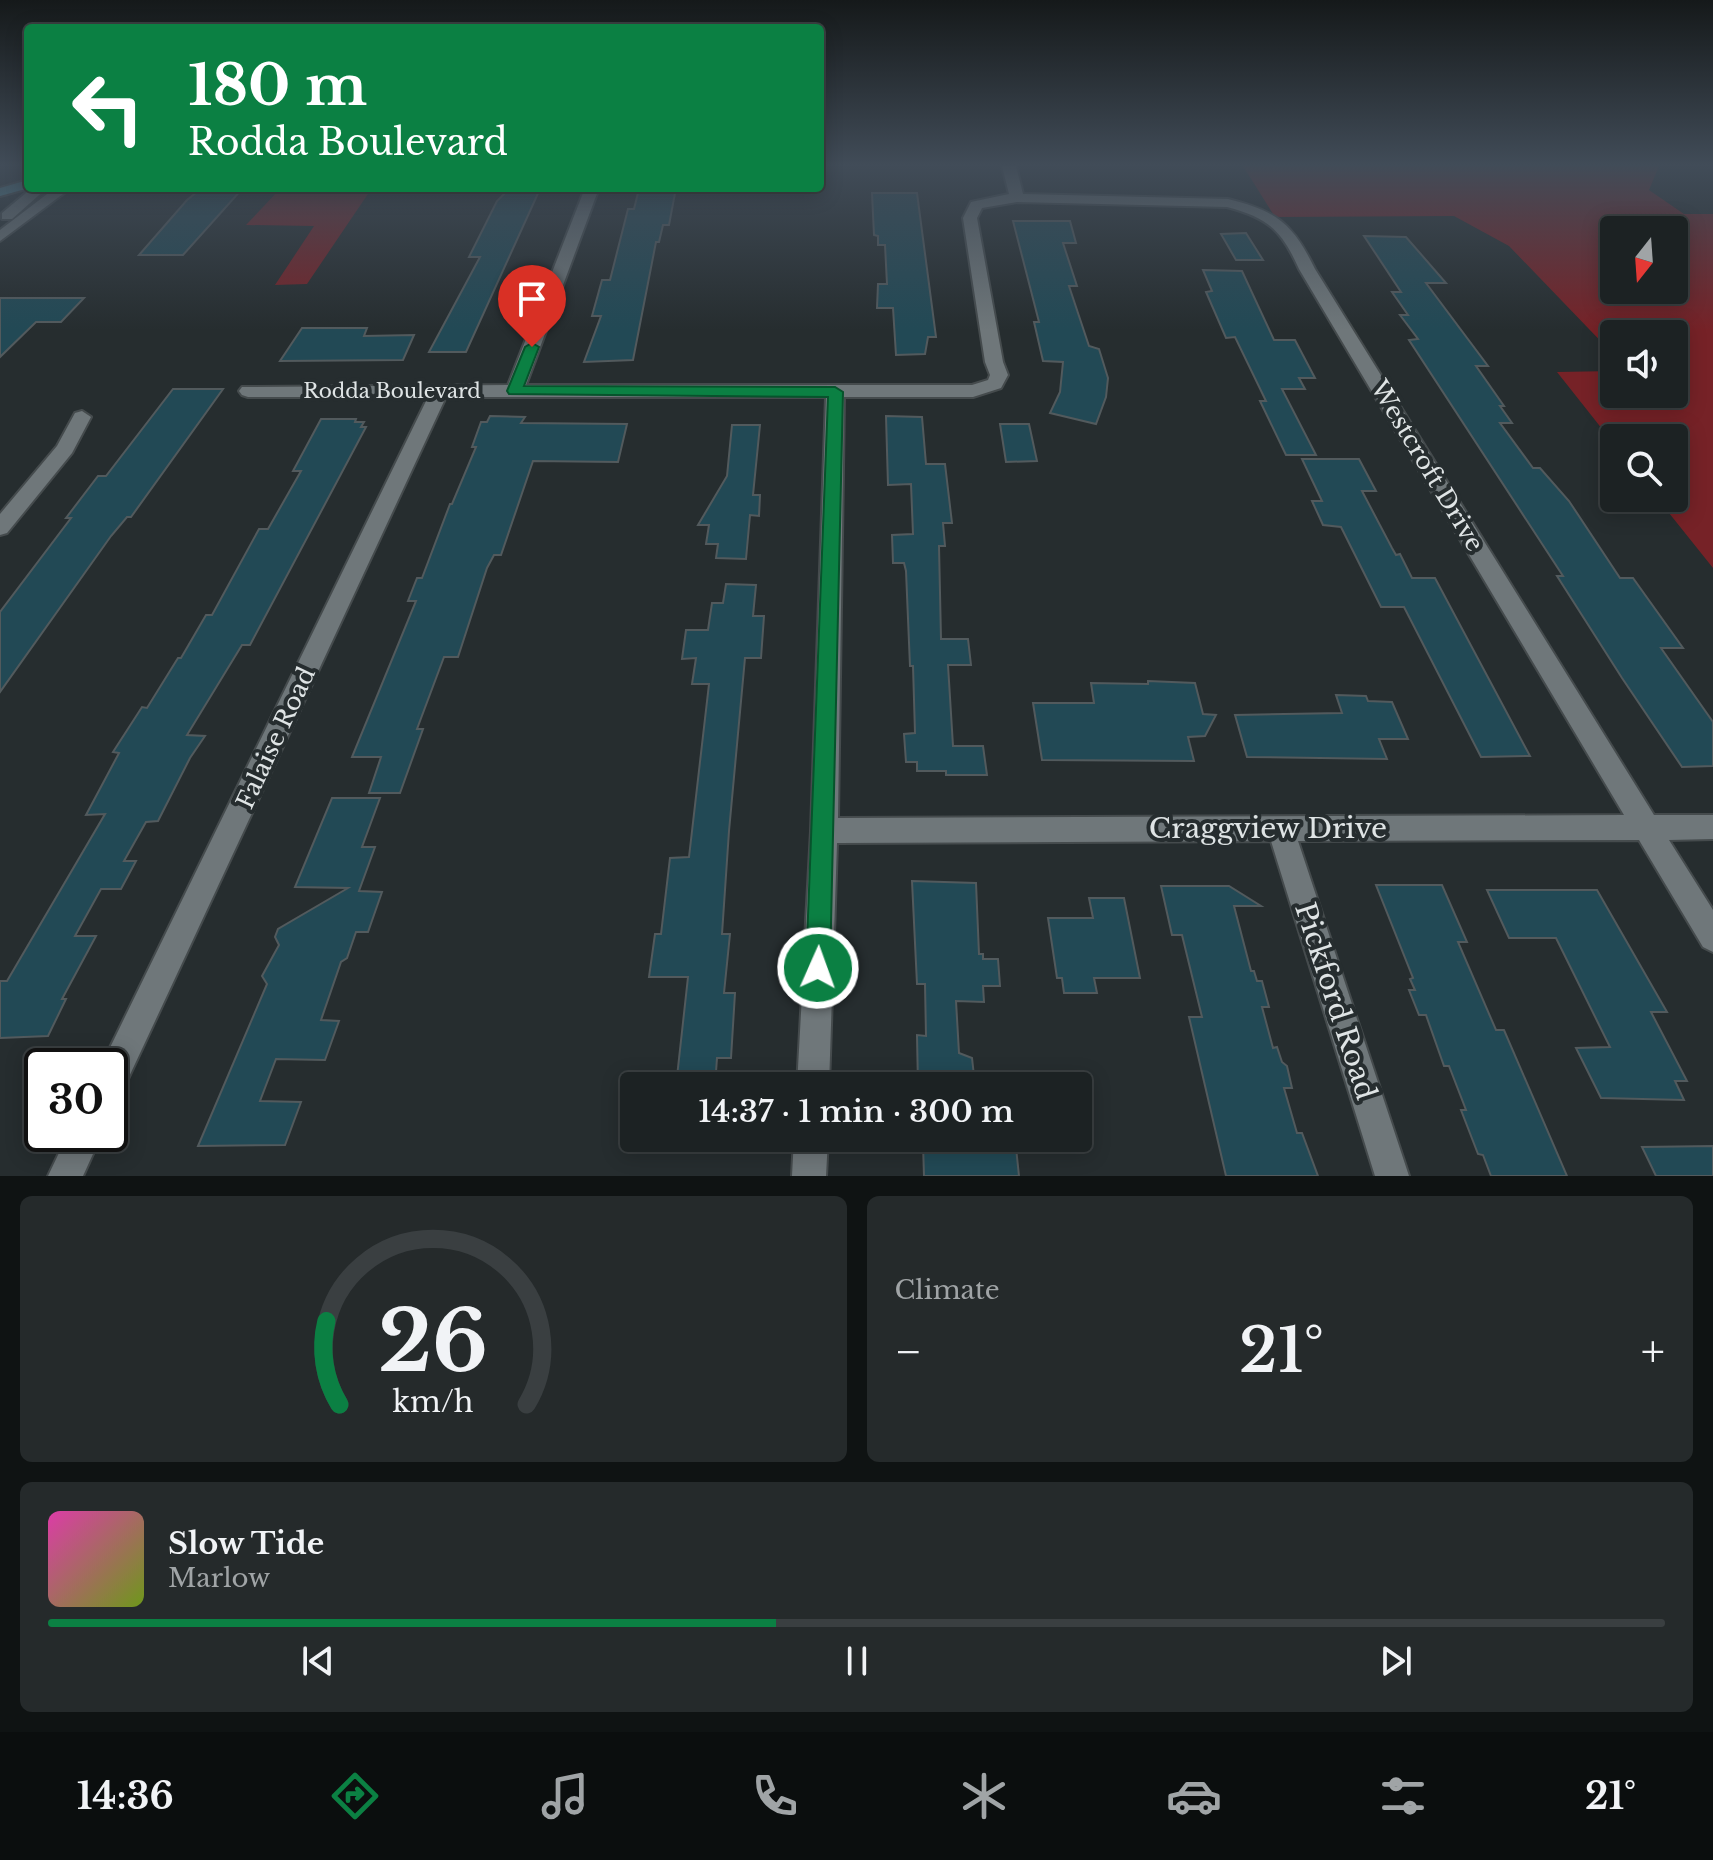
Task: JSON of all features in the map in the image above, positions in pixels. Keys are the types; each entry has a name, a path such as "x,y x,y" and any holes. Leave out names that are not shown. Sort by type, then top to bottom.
{"street":[{"path":"0,237 21,221"},
{"path":"515,391 580,221"},
{"name":"Rodda Boulevard","path":"248,391 973,391 995,384 999,375 994,362 970,221"},
{"name":"Westcroft Drive","path":"1273,221 1281,225 1294,241 1307,269 1713,937"},
{"name":"Falaise Road","path":"127,1048 439,392"},
{"path":"814,1072 824,831 835,392"},
{"path":"0,528 65,449 82,417"},
{"name":"Pickford Road","path":"1280,827 1392,1176"},
{"name":"Craggview Drive","path":"824,831 1713,827"},
{"path":"65,1176 76,1152"},
{"path":"809,1176 810,1152"}],"shaded area":[{"path":"250,221 350,221 307,284 275,285 314,226 246,225"},
{"path":"1463,221 1600,221 1600,304 1688,304 1688,221 1713,221 1713,568 1668,512 1688,512 1688,424 1600,426 1557,372 1600,371 1600,408 1688,408 1688,320 1600,320 1600,340 1509,246"}],"building":[{"path":"169,221 214,221 183,255 139,255"},
{"path":"487,221 526,221 466,352 429,352 480,257 469,257"},
{"path":"625,221 670,221 669,225 663,225 659,242 656,242 633,360 584,362 601,316 592,316 602,280 610,280"},
{"path":"873,221 921,221 936,337 928,337 925,354 896,355 893,308 877,308 878,284 887,284 885,245 878,245 878,236 874,235"},
{"path":"1013,221 1070,221 1076,243 1063,243 1077,286 1069,286 1089,346 1099,349 1108,378 1106,397 1096,424 1050,413 1060,392 1063,362 1043,361 1034,322 1039,322"},
{"path":"1246,233 1263,260 1236,260 1221,234"},
{"path":"1364,236 1406,237 1446,283 1426,283 1488,366 1476,366 1512,423 1500,423 1533,468 1540,468 1569,501 1620,578 1633,578 1683,648 1661,648 1713,722 1713,766 1682,767 1622,678 1557,576 1563,576 1409,340 1418,339 1400,315 1408,315 1392,292 1401,292"},
{"path":"1203,270 1242,271 1274,340 1295,340 1315,378 1299,378 1305,389 1282,389 1316,455 1286,455 1260,401 1266,401 1235,337 1226,338 1206,292 1212,291"},
{"path":"0,298 84,298 61,322 36,322 0,357"},
{"path":"302,328 367,328 364,336 414,335 403,360 280,361"},
{"path":"173,389 223,389 131,517 127,517 111,536 0,692 0,612 71,518 66,518 98,476 106,476"},
{"path":"490,416 525,417 521,423 627,424 618,462 533,461 501,555 494,555 487,568 458,657 444,657 417,729 423,729 400,793 369,793 381,757 352,757 416,601 408,601 417,578 422,578 476,447 472,447 481,422 487,422"},
{"path":"886,416 922,417 926,464 945,464 952,523 943,523 945,546 939,546 941,639 968,639 971,665 948,665 953,746 983,746 987,775 917,771 917,762 906,762 904,734 915,733 913,666 910,666 906,571 904,563 893,563 892,535 913,534 911,484 888,485"},
{"path":"321,419 356,419 355,422 364,422 361,427 366,427 250,645 242,645 187,735 205,736 190,758 158,821 146,822 124,861 136,861 121,889 101,889 75,936 96,936 62,999 66,999 48,1036 0,1038 0,981 7,981 105,814 86,815 119,753 113,752 142,707 147,708 178,658 181,658 206,615 212,615 259,529 268,529 301,471 293,471"},
{"path":"1000,424 1029,424 1037,461 1006,462"},
{"path":"732,425 760,425 753,495 760,495 759,516 750,515 746,559 716,558 718,544 706,544 709,525 698,525 727,476"},
{"path":"1302,459 1359,459 1376,491 1362,491 1396,555 1400,554 1412,578 1435,578 1530,756 1481,757 1404,607 1381,607 1341,527 1323,525 1312,501 1322,501"},
{"path":"726,584 756,585 753,616 764,616 761,658 745,658 729,831 722,934 730,934 724,993 735,993 731,1058 717,1058 716,1072 678,1072 688,977 649,977 655,934 661,934 670,858 689,857 709,684 692,684 696,658 682,659 686,630 708,630 712,603 723,603"},
{"path":"1148,681 1195,683 1203,714 1216,715 1205,736 1188,737 1194,761 1042,760 1033,703 1094,703 1091,683 1148,684"},
{"path":"1336,695 1366,696 1368,701 1392,702 1408,739 1379,739 1387,759 1247,757 1235,715 1342,713"},
{"path":"332,798 380,798 362,847 375,847 359,891 382,892 368,932 356,932 347,958 341,962 321,1020 339,1021 325,1060 276,1059 260,1101 301,1102 285,1145 198,1146 267,984 262,976 279,945 275,937 278,929 348,888 295,887"},
{"path":"912,881 976,883 979,954 983,954 983,959 998,959 1000,986 983,986 984,1002 956,1001 959,1053 972,1058 974,1072 918,1072 917,1035 926,1036 925,984 917,984"},
{"path":"1376,885 1442,885 1467,942 1458,942 1496,1030 1504,1030 1567,1176 1491,1176 1483,1155 1478,1154 1461,1110 1466,1110 1449,1066 1444,1066 1426,1015 1419,1015 1409,990 1415,990 1410,979 1413,978"},
{"path":"1161,886 1229,886 1261,906 1234,906 1251,971 1254,971 1257,981 1262,981 1269,1007 1262,1007 1273,1048 1277,1047 1282,1062 1287,1066 1292,1088 1284,1088 1297,1133 1302,1133 1318,1176 1226,1176 1189,1017 1202,1017 1182,935 1172,935"},
{"path":"1487,890 1597,890 1667,1012 1651,1012 1687,1081 1675,1081 1684,1100 1601,1098 1576,1048 1610,1047 1556,938 1509,938"},
{"path":"1089,898 1124,898 1140,978 1094,978 1097,993 1064,993 1062,978 1057,978 1048,918 1093,918"},
{"path":"1713,1146 1713,1176 1656,1176 1642,1147"},
{"path":"923,1152 1016,1152 1019,1176 924,1176"}],"route":[{"path":"532,347 515,391 835,392 818,968"}]}
